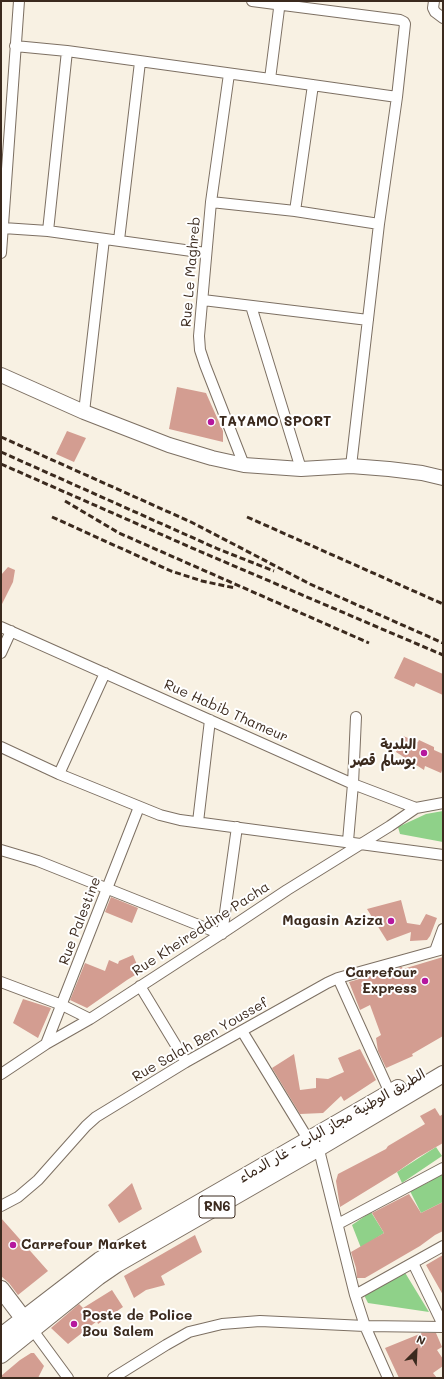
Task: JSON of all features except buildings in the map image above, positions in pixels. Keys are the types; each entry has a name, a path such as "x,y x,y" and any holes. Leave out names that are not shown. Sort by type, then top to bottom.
{"main road":[{"name":"الطريق الوطنية مجاز الباب - غار الدماء","path":"313,1144 390,1093 443,1062"},
{"name":"الطريق الوطنية مجاز الباب - غار الدماء","path":"1,1355 28,1324 100,1260 443,1074"},
{"path":"1,1289 28,1324"},
{"name":"الطريق الوطنية مجاز الباب - غار الدماء","path":"1,1336 28,1324"}],"street":[{"path":"1,254 19,1"},
{"path":"252,1 280,3 404,22 406,27 379,224 351,466"},
{"path":"434,1 433,8 435,12 443,18"},
{"path":"270,79 280,3"},
{"path":"15,46 270,79 397,98"},
{"path":"48,231 67,52"},
{"path":"119,240 140,62"},
{"name":"Rue Le Maghreb","path":"228,74 211,202 199,336 200,350 244,465"},
{"path":"295,211 313,85"},
{"path":"211,202 295,211 379,224"},
{"path":"3,228 48,231 206,253"},
{"path":"84,412 104,239"},
{"path":"203,300 368,320"},
{"path":"251,306 301,469"},
{"path":"1,375 84,412 169,445 212,458 244,465 301,469 351,466 422,473 443,478"},
{"name":"Rue Habib Thameur","path":"1,627 353,784 416,808"},
{"path":"1,653 11,631"},
{"path":"59,774 105,673"},
{"path":"348,841 353,784 356,717"},
{"path":"198,822 210,720"},
{"path":"1,747 59,774 139,807 160,815 180,820 348,841 443,855"},
{"path":"416,808 443,803"},
{"name":"Rue Palestine","path":"46,1044 139,807"},
{"name":"Rue Kheireddine Pacha","path":"1,1074 46,1044 90,1019 222,934 287,890 362,844 416,808"},
{"path":"1,850 38,861 222,934 237,827"},
{"path":"439,950 443,929"},
{"name":"Rue Salah Ben Youssef","path":"1,1206 18,1197 38,1180 96,1116 186,1062 338,978 439,950"},
{"path":"338,978 390,1093"},
{"path":"1,982 62,1005 90,1019"},
{"path":"140,986 186,1062"},
{"path":"242,1031 313,1144 323,1164 355,1295 365,1326 388,1378"},
{"path":"338,1224 443,1168"},
{"path":"355,1295 443,1246"},
{"path":"113,1378 189,1332 222,1324 260,1321 365,1326 443,1326 414,1263"},
{"path":"28,1324 68,1378"}],"green space":[{"path":"443,811 443,842 400,834 398,827 426,814"},
{"path":"436,1147 442,1156 402,1183 397,1172"},
{"path":"443,1172 443,1202 421,1213 410,1191 429,1182"},
{"path":"371,1212 384,1233 361,1248 352,1225"},
{"path":"404,1271 429,1312 368,1303 364,1295"}],"railway":[{"path":"1,437 191,522 310,584 443,643"},
{"path":"1,452 218,549 274,571"},
{"path":"1,464 199,551 443,655"},
{"path":"65,501 119,533 369,643"},
{"path":"52,517 171,571 202,581 235,588"},
{"path":"247,517 443,604"}],"place":[{"name":"TAYAMO SPORT","path":"211,422"},
{"name":"البلدية بوسالم قصر","path":"424,753"},
{"name":"Magasin Aziza","path":"391,921"},
{"name":"Carrefour Express","path":"425,981"},
{"name":"Carrefour Market","path":"13,1245"},
{"name":"Poste de Police Bou Salem","path":"74,1324"}]}
